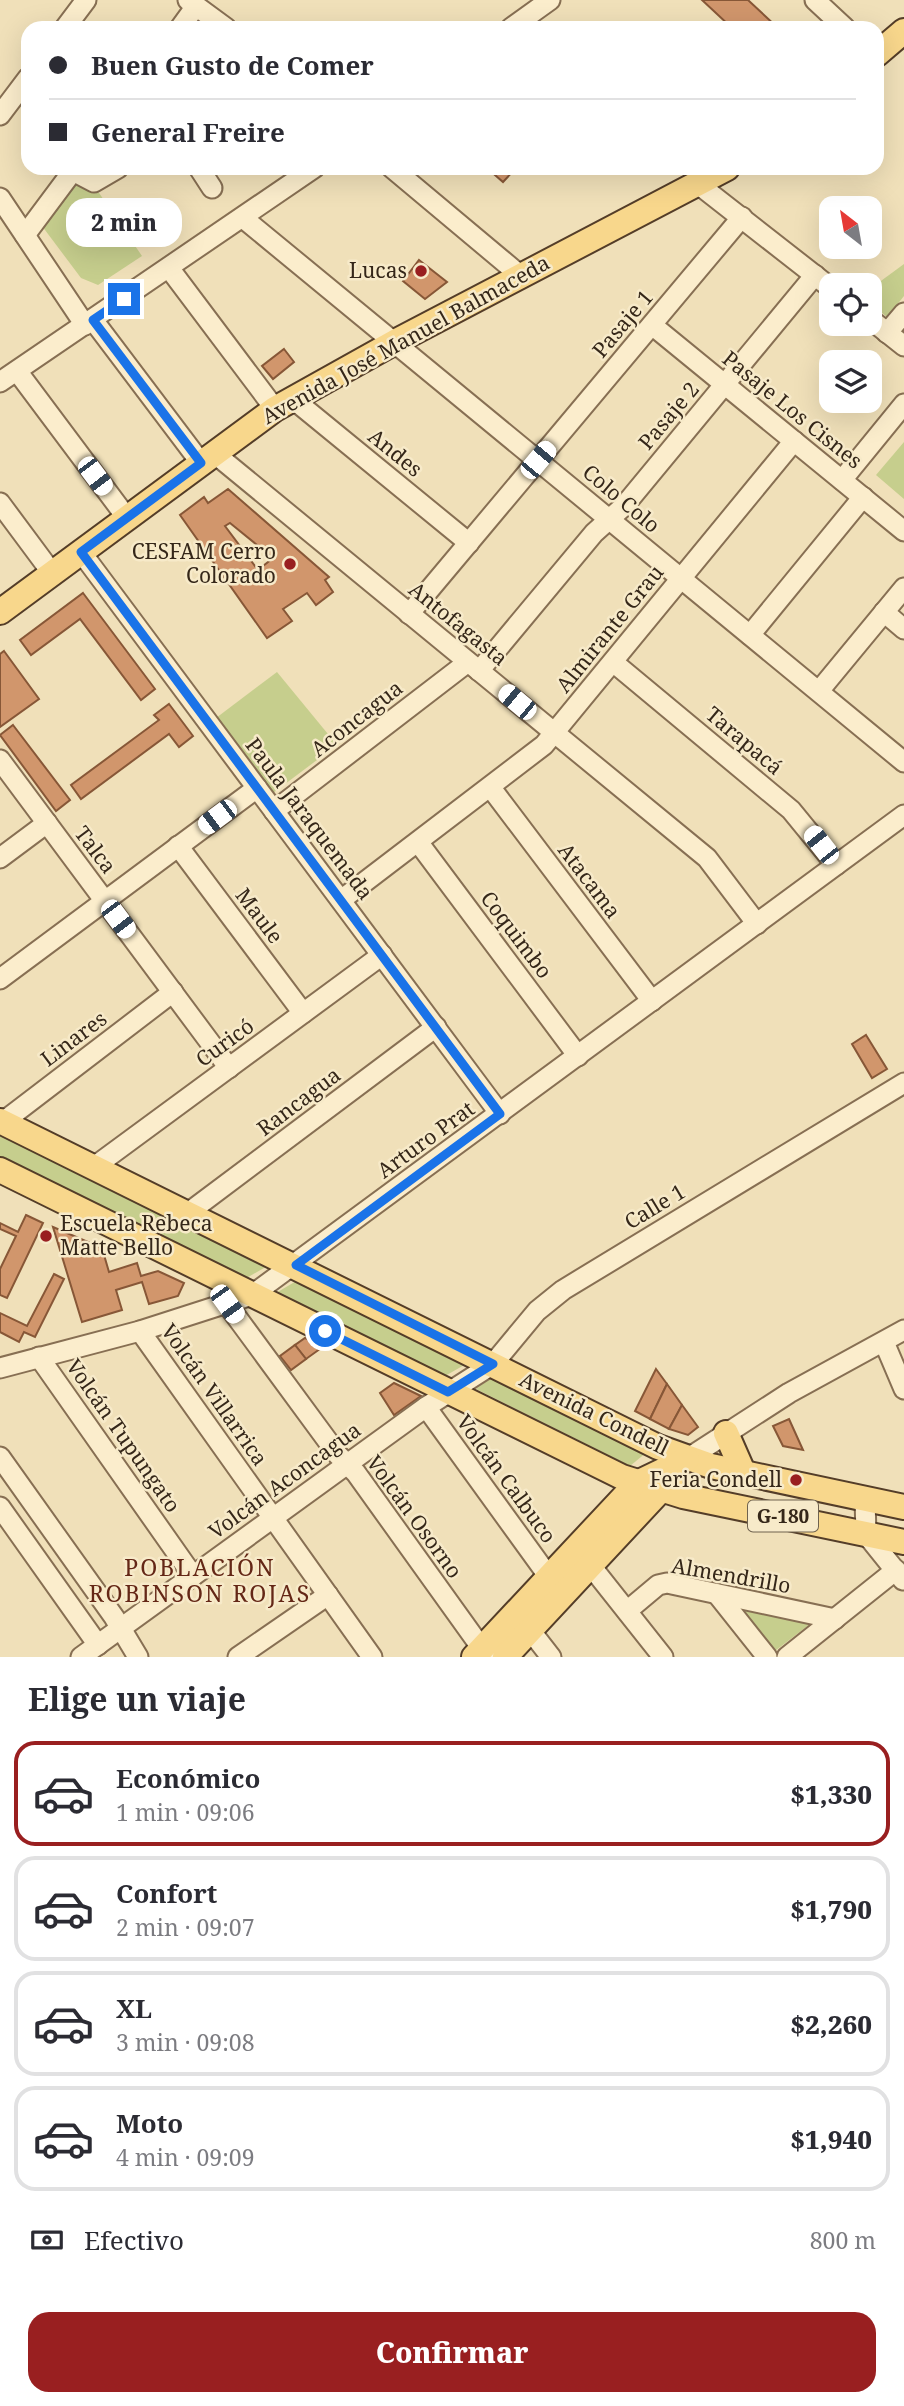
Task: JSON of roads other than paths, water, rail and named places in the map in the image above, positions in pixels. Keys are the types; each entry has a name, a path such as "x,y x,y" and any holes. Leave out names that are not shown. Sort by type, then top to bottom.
{"main road":[{"path":"884,48 904,31"},
{"name":"Avenida José Manuel Balmaceda","path":"0,612 284,404 395,342 714,175"},
{"name":"Avenida Condell","path":"1,1122 687,1459 744,1474 904,1507"},
{"name":"Avenida Condell","path":"0,1170 637,1483 904,1542"},
{"path":"726,1433 744,1474"},
{"path":"505,1657 530,1630 637,1483 687,1459"},
{"path":"481,1654 549,1577 583,1557 662,1490 687,1459"}],"street":[{"path":"70,21 86,0"},
{"path":"521,21 550,0"},
{"path":"815,0 838,21"},
{"path":"183,21 192,3 216,21"},
{"path":"0,115 21,87"},
{"path":"25,235 70,175"},
{"path":"83,175 94,182 106,175"},
{"path":"203,175 212,188"},
{"path":"127,518 8,376 304,175"},
{"path":"400,175 521,276"},
{"path":"698,184 819,278"},
{"name":"Antofagasta","path":"0,198 89,323 207,458 409,614 707,858 757,924"},
{"name":"Pasaje 1","path":"409,614 742,217"},
{"name":"Colo Colo","path":"243,218 904,762"},
{"name":"Andes","path":"169,268 284,404 469,543"},
{"name":"Pasaje 2","path":"610,519 624,506 815,275"},
{"path":"887,333 904,313"},
{"name":"Pasaje Los Cisnes","path":"652,324 904,531"},
{"path":"882,329 904,346"},
{"path":"842,480 904,404"},
{"name":"Almirante Grau","path":"341,900 491,788 534,754 555,733 794,441"},
{"path":"750,635 863,497"},
{"path":"0,503 52,573"},
{"name":"Aconcagua","path":"274,811 473,666 594,533 610,519"},
{"name":"Paula Jaraquemada","path":"81,552 500,1114"},
{"path":"819,691 904,587"},
{"path":"884,612 904,629"},
{"name":"Tarapacá","path":"613,662 791,810 836,865"},
{"name":"Talca","path":"0,760 229,1068"},
{"path":"0,979 257,788"},
{"name":"Atacama","path":"491,788 652,1002"},
{"name":"Arturo Prat","path":"0,1368 140,1331 252,1295 904,815"},
{"path":"0,858 47,823"},
{"name":"Coquimbo","path":"418,842 578,1056"},
{"name":"Maule","path":"178,846 303,1013"},
{"name":"Curicó","path":"94,1167 382,955"},
{"name":"Linares","path":"1,1122 173,992"},
{"name":"Rancagua","path":"188,1213 436,1027"},
{"name":"Calle 1","path":"448,1392 493,1364 537,1311 564,1290 904,1083"},
{"name":"Volcán Osorno","path":"227,1304 347,1464 481,1654"},
{"path":"687,1459 789,1393 904,1330"},
{"name":"Volcán Villarrica","path":"140,1331 372,1657"},
{"path":"884,1342 904,1389"},
{"name":"Volcán Tupungato","path":"39,1357 193,1576"},
{"name":"Volcán Aconcagua","path":"81,1657 448,1392"},
{"name":"Volcán Calbuco","path":"426,1407 549,1577"},
{"path":"0,1457 138,1657"},
{"path":"787,1657 835,1619 900,1576 866,1534 864,1499"},
{"path":"0,1507 98,1645"},
{"path":"583,1557 663,1657"},
{"name":"Almendrillo","path":"626,1611 663,1584 835,1619"},
{"path":"717,1594 767,1657"},
{"path":"238,1657 328,1595"},
{"path":"530,1630 551,1657"}],"place":[{"name":"Lucas","path":"421,271"},
{"name":"CESFAM Cerro Colorado","path":"290,564"},
{"name":"Escuela Rebeca Matte Bello","path":"46,1236"},
{"name":"Feria Condell","path":"796,1480"}],"district":[{"name":"POBLACIÓN ROBINSON ROJAS","path":"200,1581"}]}
